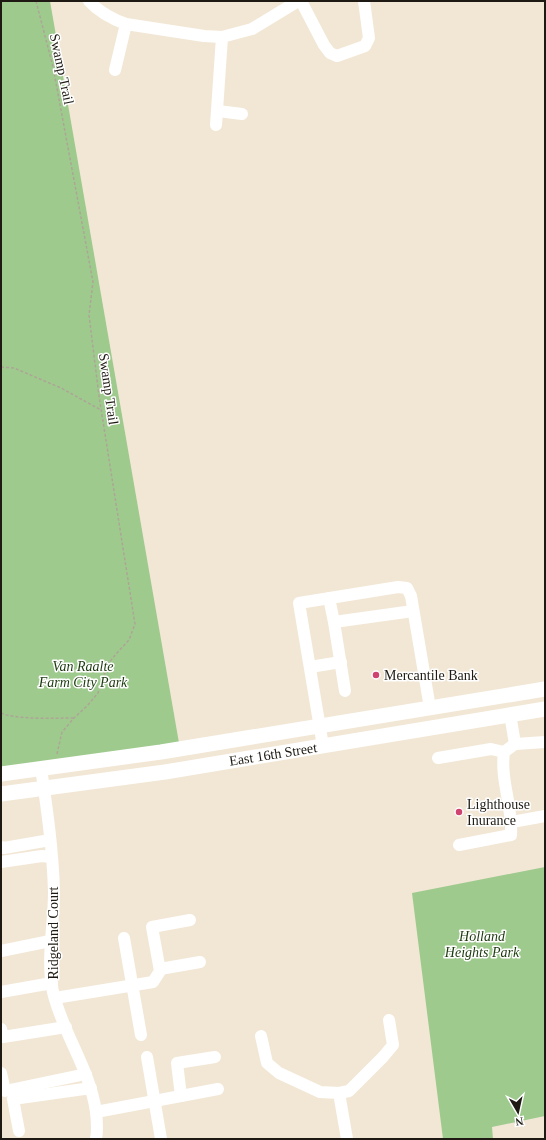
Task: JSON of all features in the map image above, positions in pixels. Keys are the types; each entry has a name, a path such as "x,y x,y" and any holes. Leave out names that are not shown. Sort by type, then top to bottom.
{"main road":[{"name":"East 16th Street","path":"1,774 161,752 545,689"},
{"name":"East 16th Street","path":"1,794 44,787 165,772 545,709"}],"street":[{"path":"89,1 96,9 116,21 126,24 204,36 222,37 252,29 298,1"},
{"path":"301,1 324,45 330,53 337,56 365,46 369,38 364,1"},
{"path":"115,70 126,24"},
{"path":"216,125 222,37"},
{"path":"218,111 242,114"},
{"path":"323,746 299,603 398,587 407,588 411,596 430,708"},
{"path":"329,598 345,692"},
{"path":"334,622 413,611"},
{"path":"310,667 341,662"},
{"path":"510,714 515,744"},
{"path":"438,758 491,750 504,752 515,744 545,742"},
{"path":"459,845 511,836 512,822 502,766 504,752"},
{"name":"Ridgeland Court","path":"41,768 52,857 54,894 50,942 50,967 52,983 55,998 91,1088 98,1129 96,1139"},
{"path":"512,822 545,816"},
{"path":"1,848 50,840"},
{"path":"1,862 42,856 52,857"},
{"path":"55,998 153,982 160,969 152,927 190,920"},
{"path":"124,938 141,1035"},
{"path":"1,951 50,942"},
{"path":"160,969 200,962"},
{"path":"1,992 52,983"},
{"path":"261,1036 267,1063 279,1073 320,1092 339,1093 349,1091 374,1067 393,1045 389,1020"},
{"path":"1,1029 3,1037 66,1027"},
{"path":"146,1057 161,1139"},
{"path":"181,1096 177,1063 215,1057"},
{"path":"1,1073 5,1091 86,1074"},
{"path":"19,1131 13,1100 91,1088"},
{"path":"96,1112 218,1089"},
{"path":"339,1093 347,1139"}],"path":[{"name":"Swamp Trail","path":"36,1 53,67 93,282 89,315 102,411 135,624 129,640 108,664 98,693 62,732 57,758"},
{"path":"1,367 14,368 61,388 102,411"},
{"path":"1,713 6,715 37,718 74,718"}],"green space":[{"name":"Van Raalte Farm City Park","path":"1,1 50,1 179,743 1,771"},
{"name":"Holland Heights Park","path":"545,867 545,1116 492,1127 493,1139 443,1139 412,893"}],"place":[{"name":"Mercantile Bank","path":"376,675"},
{"name":"Lighthouse Inurance","path":"459,812"}]}
